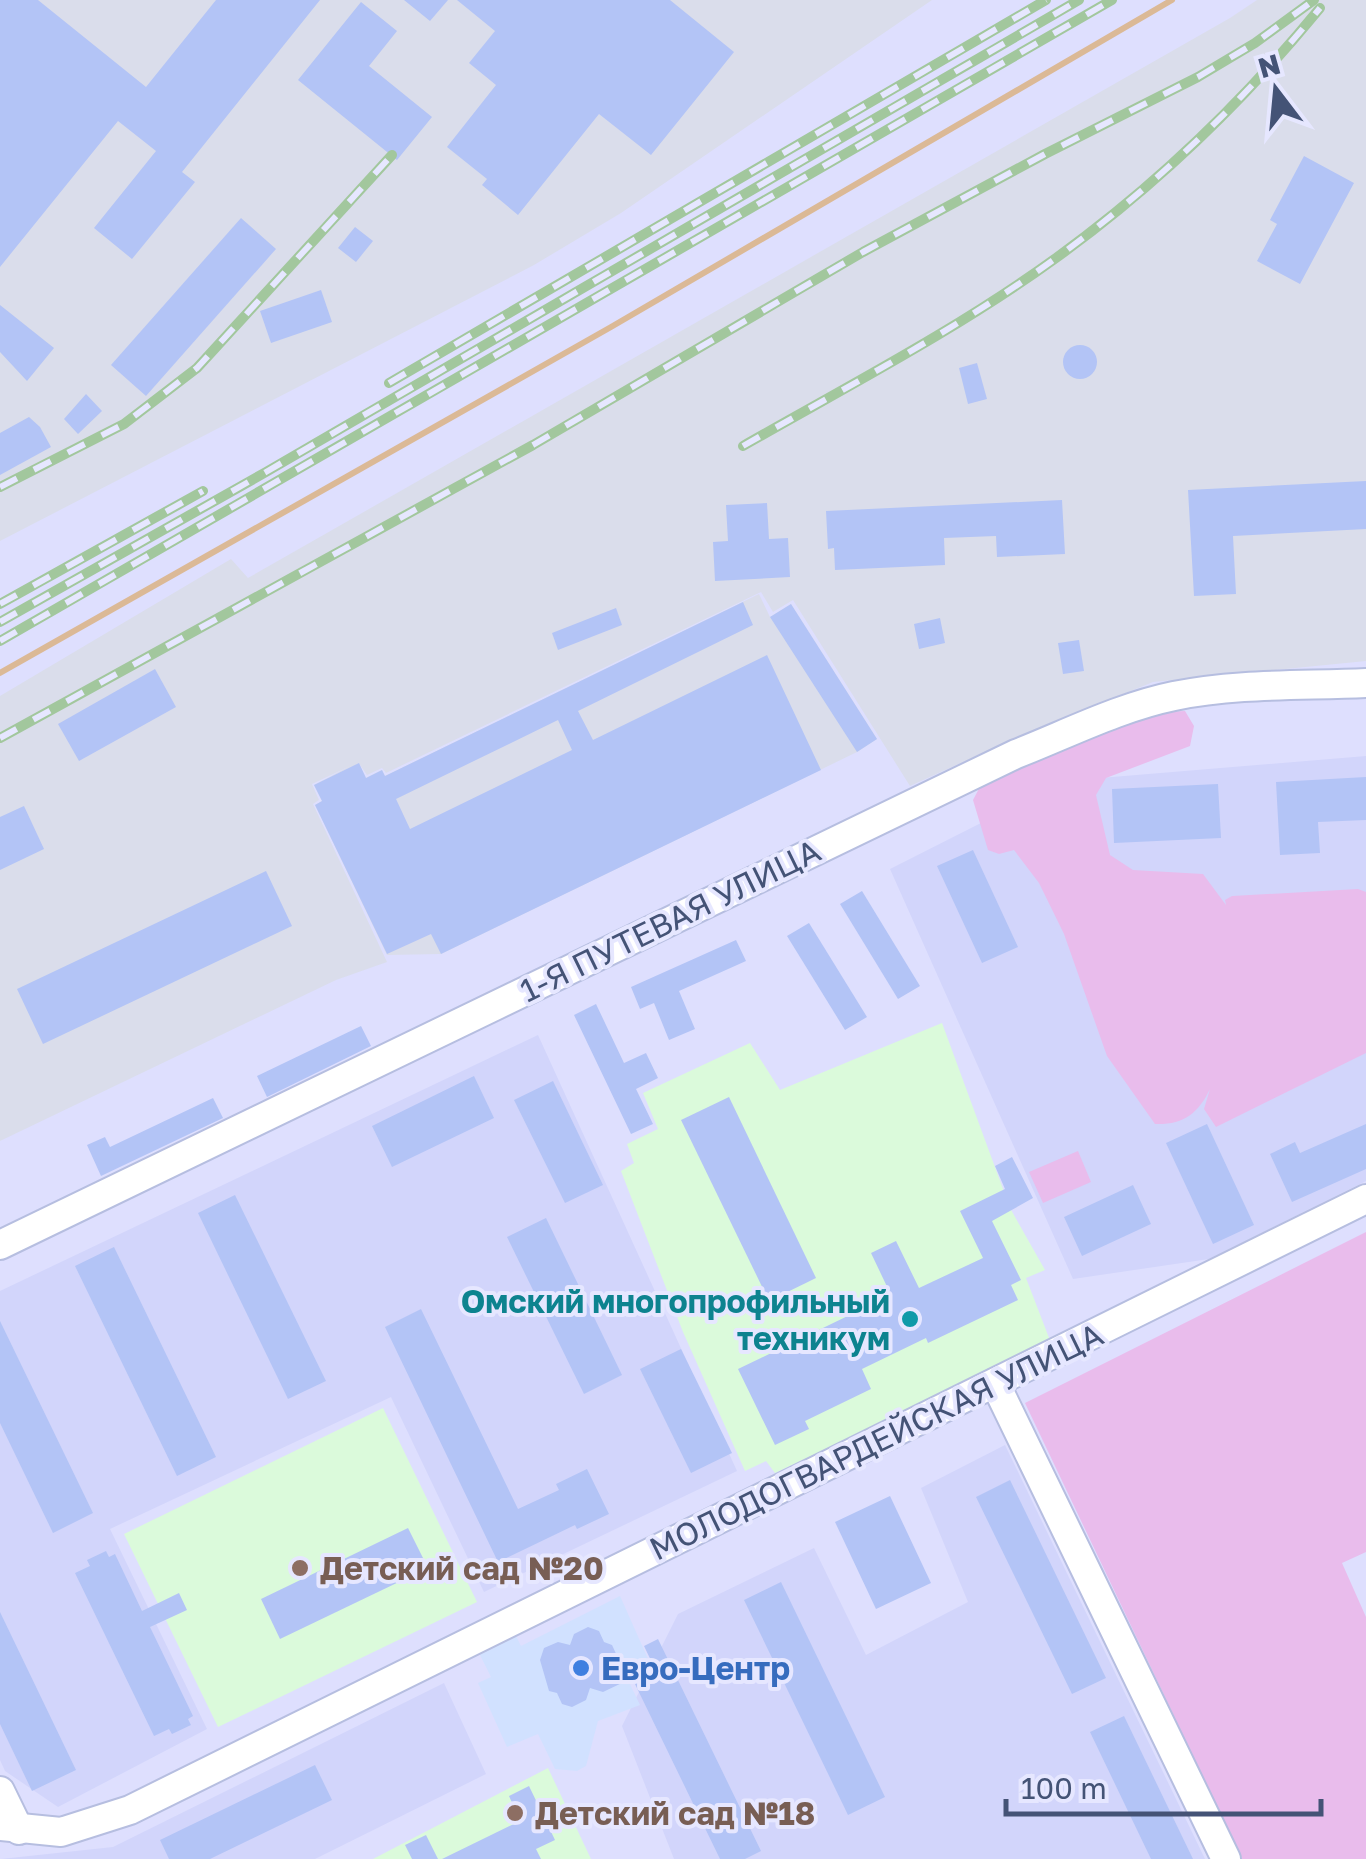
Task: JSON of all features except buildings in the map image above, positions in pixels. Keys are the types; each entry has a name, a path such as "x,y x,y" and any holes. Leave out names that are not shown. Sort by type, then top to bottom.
{"street":[{"name":"1-Я ПУТЕВАЯ УЛИЦА","path":"0,1245 1016,754 1172,696 1233,688 1366,683"},
{"name":"МОЛОДОГВАРДЕЙСКАЯ УЛИЦА","path":"10,1828 61,1832 130,1810 1366,1199"},
{"path":"995,1383 1226,1859"},
{"path":"0,1790 10,1828"}],"shaded area":[{"path":"0,0 932,0 621,213 534,265 0,541"},
{"path":"1257,0 1366,0 1366,661 1153,682 910,786 793,600 773,612 761,592 386,773 382,768 367,775 358,762 366,778 382,770 385,776 759,594 770,617 791,604 877,739 441,954 387,955 315,805 322,801 314,785 350,766 312,784 319,800 313,804 387,962 336,980 0,1141 0,696 231,559 248,578"},
{"path":"1185,711 1194,726 1190,746 1106,778 1096,795 1110,855 1133,870 1203,874 1226,905 1225,900 1232,896 1358,889 1366,892 1366,1053 1216,1127 1204,1109 1210,1089 1188,1116 1155,1124 1107,1056 1064,934 1039,883 1014,850 999,854 988,850 973,800 982,783 1146,713"},
{"path":"1366,756 1366,1181 1209,1259 1073,1279 890,869 1064,781"},
{"path":"942,1023 1010,1208 1045,1270 1026,1278 1051,1343 775,1473 766,1461 745,1471 683,1332 621,1171 634,1163 627,1144 658,1129 643,1093 750,1043 780,1090"},
{"path":"538,1035 737,1471 484,1592 391,1397 110,1529 207,1729 58,1807 5,1771 0,1760 0,1291"},
{"path":"1078,1151 1091,1182 1043,1203 1029,1172"},
{"path":"1366,1232 1366,1552 1342,1563 1366,1617 1366,1859 1242,1859 1025,1403"},
{"name":"Детский сад №20","path":"383,1408 477,1602 218,1727 124,1534"},
{"path":"1005,1445 1205,1859 674,1859 622,1726 678,1614 814,1548 866,1655 968,1602 921,1488"},
{"path":"620,1596 653,1670 629,1682 640,1705 598,1721 586,1766 577,1771 555,1769 538,1734 507,1747 478,1683 491,1677 479,1653 515,1634 521,1646"},
{"path":"444,1683 486,1774 315,1859 1,1859 113,1847"},
{"name":"Детский сад №18","path":"548,1768 591,1859 373,1859"}],"waterway":[{"path":"0,673 611,327 1172,0"}],"railway":[{"path":"389,383 1046,0"},
{"path":"0,622 1079,0"},
{"path":"0,641 1112,0"},
{"path":"0,738 533,445 863,252 1198,77 1255,43 1314,0"},
{"path":"743,446 981,309 1092,231 1196,142 1320,8"},
{"path":"0,487 124,424 197,368 392,155"},
{"path":"0,604 203,491"}],"place":[{"name":"Омский многопрофильный техникум","path":"910,1319"},
{"name":"Детский сад №20","path":"300,1568"},
{"name":"Евро-Центр","path":"581,1668"},
{"name":"Детский сад №18","path":"515,1813"}]}
